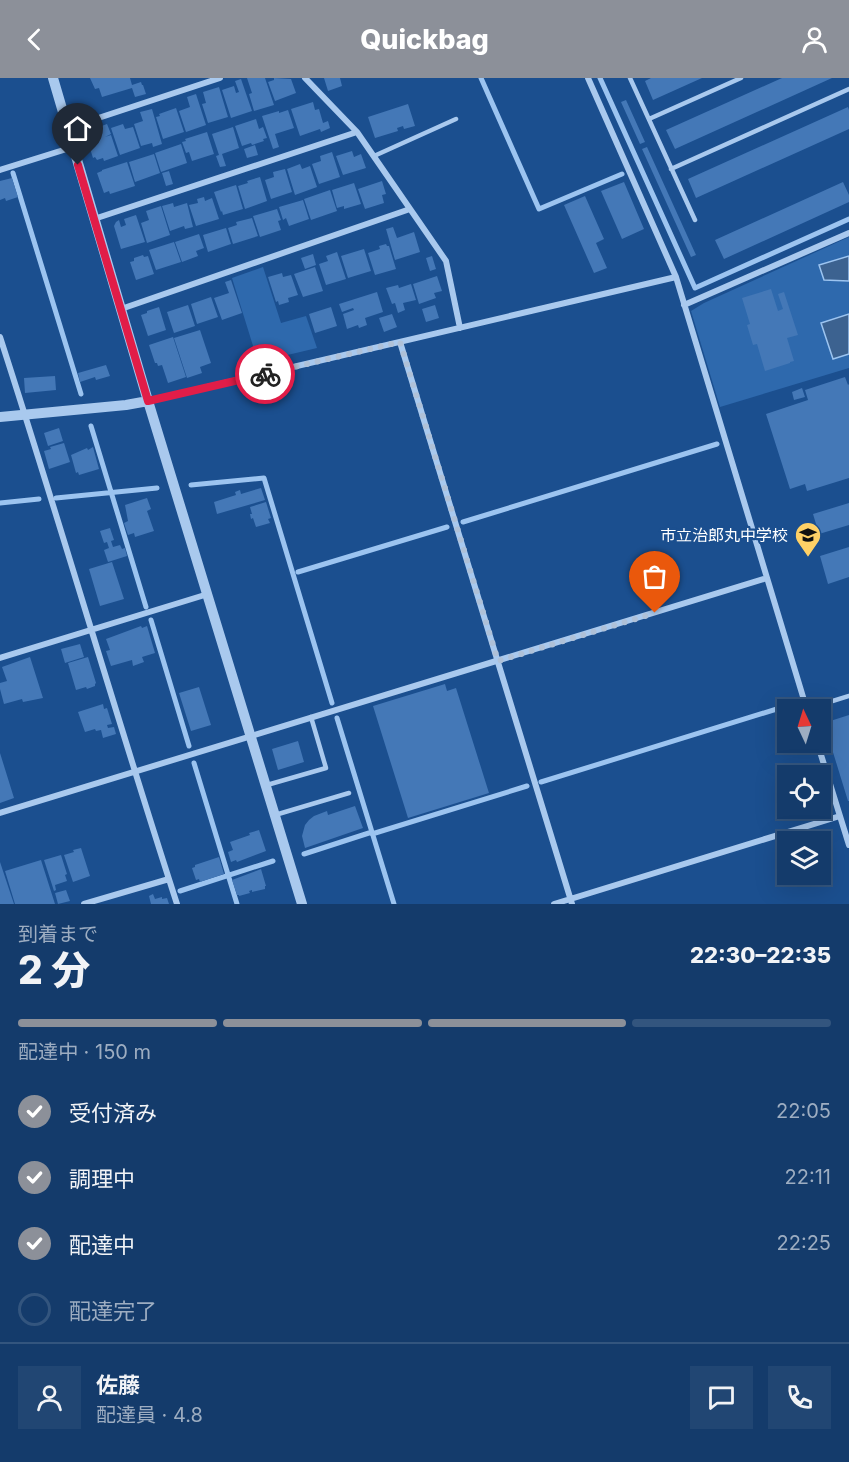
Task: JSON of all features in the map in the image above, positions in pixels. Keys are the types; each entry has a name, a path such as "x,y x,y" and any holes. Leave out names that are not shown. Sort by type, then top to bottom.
{"street":[{"path":"53,78 148,401 302,904"},
{"path":"68,129 220,78"},
{"path":"305,78 357,132 446,261 460,328"},
{"path":"588,78 676,277 804,699"},
{"path":"94,219 357,132"},
{"path":"0,170 73,147"},
{"path":"121,309 410,209"},
{"path":"684,305 849,233"},
{"path":"0,417 148,401 676,277"},
{"path":"0,337 177,904"},
{"path":"400,342 572,901"},
{"path":"0,813 767,578"},
{"path":"0,658 208,594"},
{"path":"821,753 849,845"},
{"path":"554,904 572,901 840,816"},
{"path":"84,904 169,879"}],"lane":[{"path":"630,78 695,220"},
{"path":"649,119 741,78"},
{"path":"671,169 849,89"},
{"path":"374,156 456,119"},
{"path":"831,702 849,696"},
{"path":"266,786 326,768 311,717"},
{"path":"275,815 349,793"}],"shaded area":[{"path":"849,237 849,368 720,407 691,311"},
{"path":"849,256 849,281 824,280 819,265"},
{"path":"263,267 281,323 306,316 317,348 258,362 232,278"},
{"path":"849,314 849,354 833,359 821,323"}],"building":[{"path":"90,78 130,78 132,85 141,82 146,94 135,97 132,88 102,97 99,88 95,89"},
{"path":"247,78 265,78 274,105 254,111"},
{"path":"274,78 291,79 296,93 275,101 268,82"},
{"path":"324,78 340,78 342,86 328,91"},
{"path":"651,78 702,78 653,100 645,81"},
{"path":"782,78 832,78 675,149 666,130"},
{"path":"241,79 252,111 231,118 222,90 234,86 236,93 239,92 235,81"},
{"path":"219,87 228,117 208,123 202,104 206,103 203,92"},
{"path":"196,94 206,125 186,132 179,111 190,107 187,97"},
{"path":"626,100 645,142 640,144 621,102"},
{"path":"313,102 315,110 319,109 323,123 328,121 330,128 300,136 291,109"},
{"path":"408,104 415,126 404,129 403,126 397,128 398,131 375,138 368,117"},
{"path":"848,107 849,129 696,198 688,179"},
{"path":"176,108 184,132 163,139 156,117"},
{"path":"152,109 162,144 153,147 152,143 141,146 134,124 143,121 140,112"},
{"path":"288,110 294,128 275,134 279,147 273,149 262,116"},
{"path":"256,119 259,129 263,127 267,138 252,145 251,143 242,146 235,126"},
{"path":"107,124 111,134 105,137 111,135 118,156 104,161 103,158 97,160 93,158 88,142 100,139 96,128"},
{"path":"123,124 125,129 133,127 140,148 120,155 111,128"},
{"path":"233,127 239,148 222,154 226,166 220,167 216,156 219,155 212,134"},
{"path":"207,132 214,154 192,161 182,142"},
{"path":"181,144 187,163 161,172 155,153"},
{"path":"255,145 258,155 247,158 244,149"},
{"path":"647,147 696,255 691,257 642,149"},
{"path":"352,151 354,157 361,154 366,168 343,175 336,156"},
{"path":"332,152 340,177 319,184 312,164 321,161 320,156"},
{"path":"154,154 160,173 135,182 129,162"},
{"path":"127,162 135,186 110,194 109,191 104,193 97,173"},
{"path":"300,164 302,169 310,166 317,187 295,195 287,169"},
{"path":"285,169 292,192 271,199 265,180 274,177 273,172"},
{"path":"169,171 173,184 166,186 162,173"},
{"path":"260,177 267,201 245,209 238,186"},
{"path":"12,178 18,197 6,201 5,198 0,200 0,181"},
{"path":"382,181 386,194 382,195 384,203 365,209 358,189"},
{"path":"624,182 644,229 622,239 601,191"},
{"path":"843,182 849,195 849,202 724,259 715,240"},
{"path":"354,183 361,204 344,209 344,206 337,208 332,190"},
{"path":"236,185 243,209 223,215 214,192"},
{"path":"330,190 337,211 311,220 304,199"},
{"path":"585,196 604,239 596,243 607,268 594,273 564,205"},
{"path":"204,197 205,201 212,198 219,219 196,226 189,205 198,203 197,199"},
{"path":"303,200 309,219 289,226 286,218 283,220 279,207"},
{"path":"173,203 174,207 187,203 193,227 185,229 184,226 170,231 162,206"},
{"path":"161,206 170,235 147,243 141,223 149,220 146,211"},
{"path":"277,209 281,220 278,221 281,230 260,237 253,216"},
{"path":"136,215 145,242 121,249 114,226 119,220 121,227 126,225 124,219"},
{"path":"252,218 258,236 233,244 228,228 237,225 236,222"},
{"path":"393,227 397,238 414,232 420,252 395,260 386,229"},
{"path":"226,228 231,244 208,252 203,235"},
{"path":"199,234 204,248 196,251 198,256 182,262 175,242"},
{"path":"174,242 181,262 156,270 149,250"},
{"path":"386,244 389,246 396,269 375,275 368,253"},
{"path":"364,249 371,271 348,278 341,256"},
{"path":"337,252 346,279 326,285 319,264 328,261 326,256"},
{"path":"313,254 316,265 305,269 301,258"},
{"path":"143,255 148,256 154,274 136,280 130,262"},
{"path":"432,256 436,269 430,271 426,258"},
{"path":"315,267 323,291 303,297 294,274"},
{"path":"282,273 283,277 291,275 298,295 288,298 289,302 279,305 268,277"},
{"path":"437,276 442,291 434,293 436,298 419,304 413,284"},
{"path":"231,280 242,313 222,320 214,298 229,293 225,282"},
{"path":"411,284 416,300 403,303 405,310 398,313 386,288 398,285 399,288"},
{"path":"771,289 778,311 783,309 778,294 784,292 798,335 787,338 794,361 765,371 757,344 753,345 747,325 750,324 742,298"},
{"path":"377,292 383,312 365,318 367,325 347,329 343,314 354,310 353,308 342,312 339,304"},
{"path":"211,297 218,317 197,324 191,304"},
{"path":"188,305 195,326 174,333 167,312"},
{"path":"435,305 439,318 426,322 422,309"},
{"path":"159,307 166,330 148,336 141,315"},
{"path":"331,307 337,326 315,333 309,314"},
{"path":"392,314 397,327 384,332 379,318"},
{"path":"200,330 211,363 200,367 202,373 187,378 174,338"},
{"path":"173,337 186,377 168,383 162,365 158,366 155,363 149,345"},
{"path":"106,365 110,376 96,380 95,377 80,382 78,373"},
{"path":"55,376 56,390 25,393 24,378"},
{"path":"845,377 849,384 849,478 807,491 805,484 790,489 766,414 808,400 805,390"},
{"path":"802,388 805,397 794,400 792,392"},
{"path":"59,428 63,441 48,446 44,433"},
{"path":"64,443 70,462 49,469 44,451"},
{"path":"93,447 99,469 79,475 78,472 76,473 71,455"},
{"path":"261,488 265,500 217,514 214,502 236,495 235,492 240,490 241,494"},
{"path":"147,498 151,509 147,511 154,531 135,537 134,533 128,535 124,523 128,521 125,505"},
{"path":"266,502 271,518 268,519 270,523 256,527 253,518 251,519 250,507"},
{"path":"849,503 849,525 819,534 813,514"},
{"path":"110,528 114,540 111,541 113,547 120,545 122,549 125,548 127,556 108,562 104,550 109,548 107,542 104,543 100,531"},
{"path":"849,547 849,577 828,584 820,556"},
{"path":"112,562 124,599 100,606 89,569"},
{"path":"141,626 142,628 147,626 155,653 142,657 144,662 133,666 132,660 111,666 106,651 110,650 106,639"},
{"path":"80,644 84,657 65,663 61,649"},
{"path":"30,657 43,698 23,702 22,699 4,704 0,683 7,681 2,667"},
{"path":"88,657 95,686 76,690 68,663"},
{"path":"445,684 447,691 456,688 489,793 408,818 373,706"},
{"path":"199,687 211,725 191,731 179,693"},
{"path":"103,704 104,709 107,708 112,724 107,725 108,728 114,727 116,734 103,738 101,730 85,732 78,712"},
{"path":"849,715 849,801 831,746 831,721"},
{"path":"298,741 304,762 278,770 272,749"},
{"path":"0,753 14,798 0,803"},
{"path":"355,806 363,828 305,848 302,836 309,820 327,811 328,815"},
{"path":"259,830 266,851 231,862 228,852 233,850 230,842"},
{"path":"81,848 90,876 73,882 64,855"},
{"path":"61,855 67,881 55,885 56,890 54,891 44,860"},
{"path":"219,857 224,874 200,882 199,879 196,880 192,868 195,865"},
{"path":"41,860 55,904 15,904 5,871"},
{"path":"0,862 14,904 0,904"},
{"path":"261,869 265,889 237,895 232,880"},
{"path":"66,890 70,901 58,904 55,893"},
{"path":"153,894 155,899 167,898 169,904 151,904 149,896"}],"waterway":[{"path":"481,78 539,209 622,174"},
{"path":"600,78 695,288 849,219"},
{"path":"13,173 81,394"},
{"path":"91,426 146,607"},
{"path":"463,522 717,444"},
{"path":"191,485 264,478 332,703"},
{"path":"56,498 157,488"},
{"path":"0,503 39,499"},
{"path":"298,572 447,527"},
{"path":"151,620 189,746"},
{"path":"541,782 777,709"},
{"path":"337,718 394,904"},
{"path":"194,763 237,904"},
{"path":"372,834 527,786"},
{"path":"304,854 372,832"},
{"path":"180,891 273,861"}],"way so far":[{"path":"265,374 400,342 498,661 655,613"}],"place":[{"name":"市立治郎丸中学校","path":"808,558"}],"route":[{"path":"78,165 148,401 265,374"}]}
